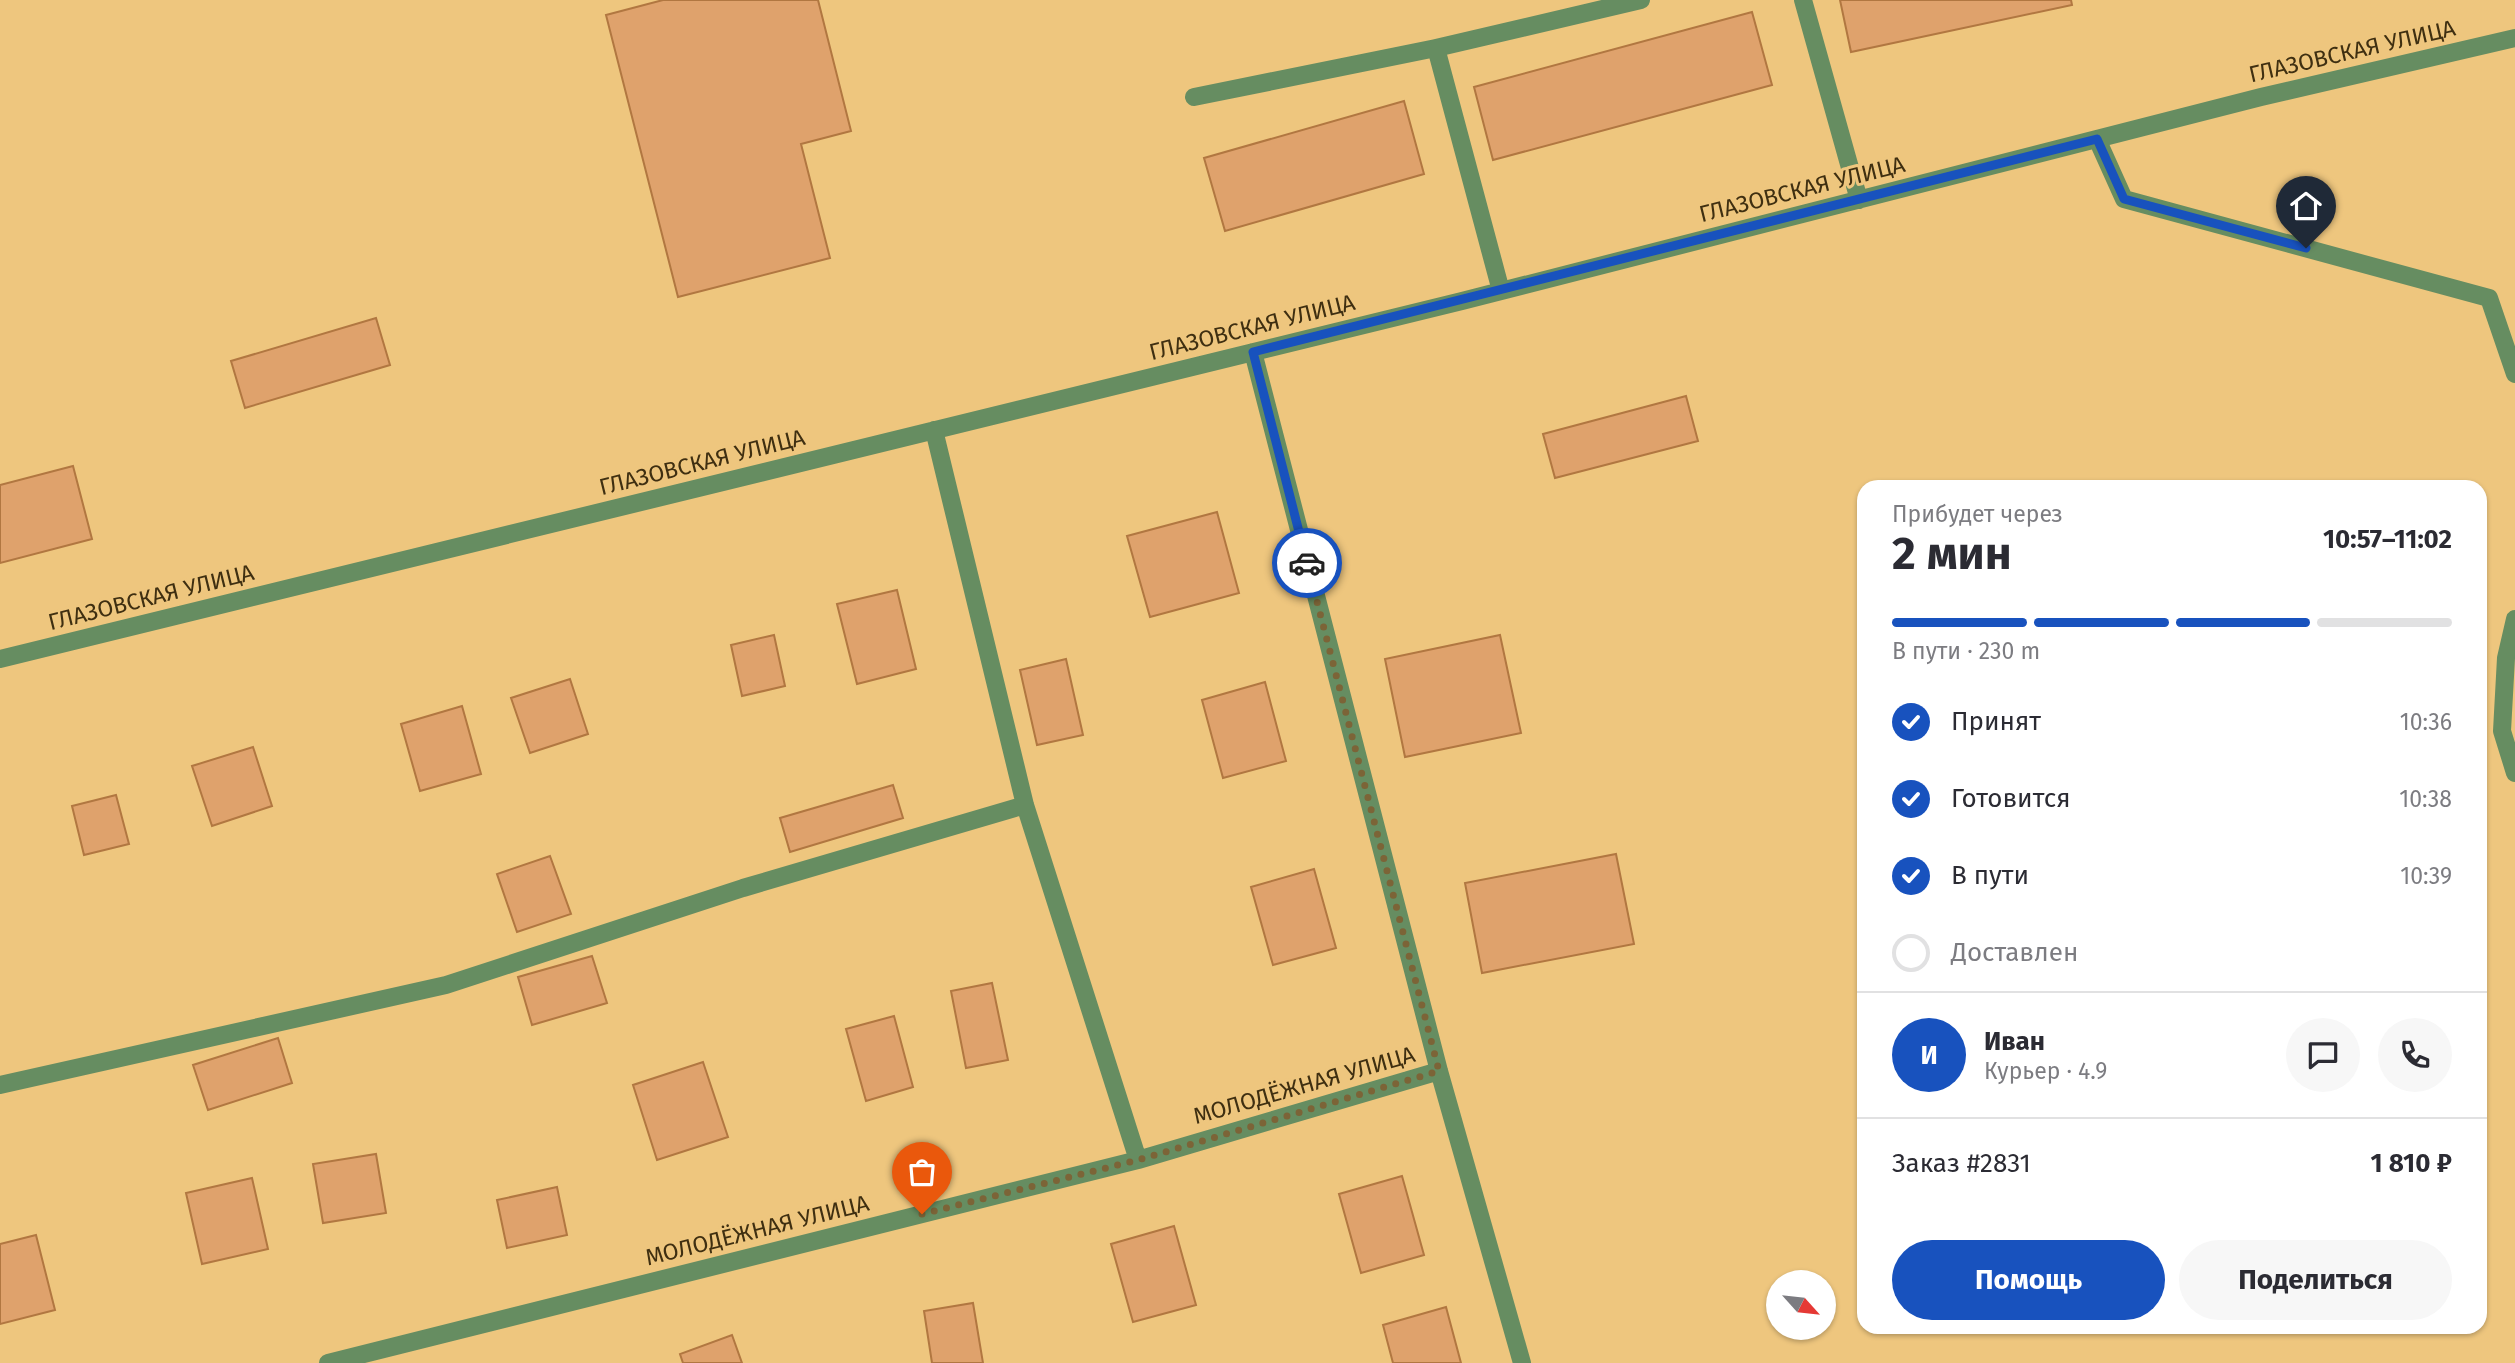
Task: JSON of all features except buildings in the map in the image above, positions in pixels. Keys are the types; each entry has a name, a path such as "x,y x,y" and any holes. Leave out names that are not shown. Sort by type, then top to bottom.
{"street":[{"path":"1194,97 1436,48 1641,0"},
{"path":"1803,0 1859,200"},
{"name":"ГЛАЗОВСКАЯ УЛИЦА","path":"0,659 1501,291 2097,139 2515,38"},
{"path":"1436,48 1501,291"},
{"path":"2097,139 2124,199 2489,298 2515,374"},
{"path":"1253,352 1439,1071 1522,1363"},
{"path":"934,430 1025,805 1138,1160"},
{"path":"2515,619 2506,658 2502,731 2515,773"},
{"path":"0,1085 446,985 743,888 1025,805"},
{"name":"МОЛОДЁЖНАЯ УЛИЦА","path":"328,1363 1138,1160 1439,1071"}],"way so far":[{"path":"922,1214 1138,1160 1439,1071 1307,563"}],"route":[{"path":"1307,563 1253,352 2097,139 2124,199 2306,248"}]}
